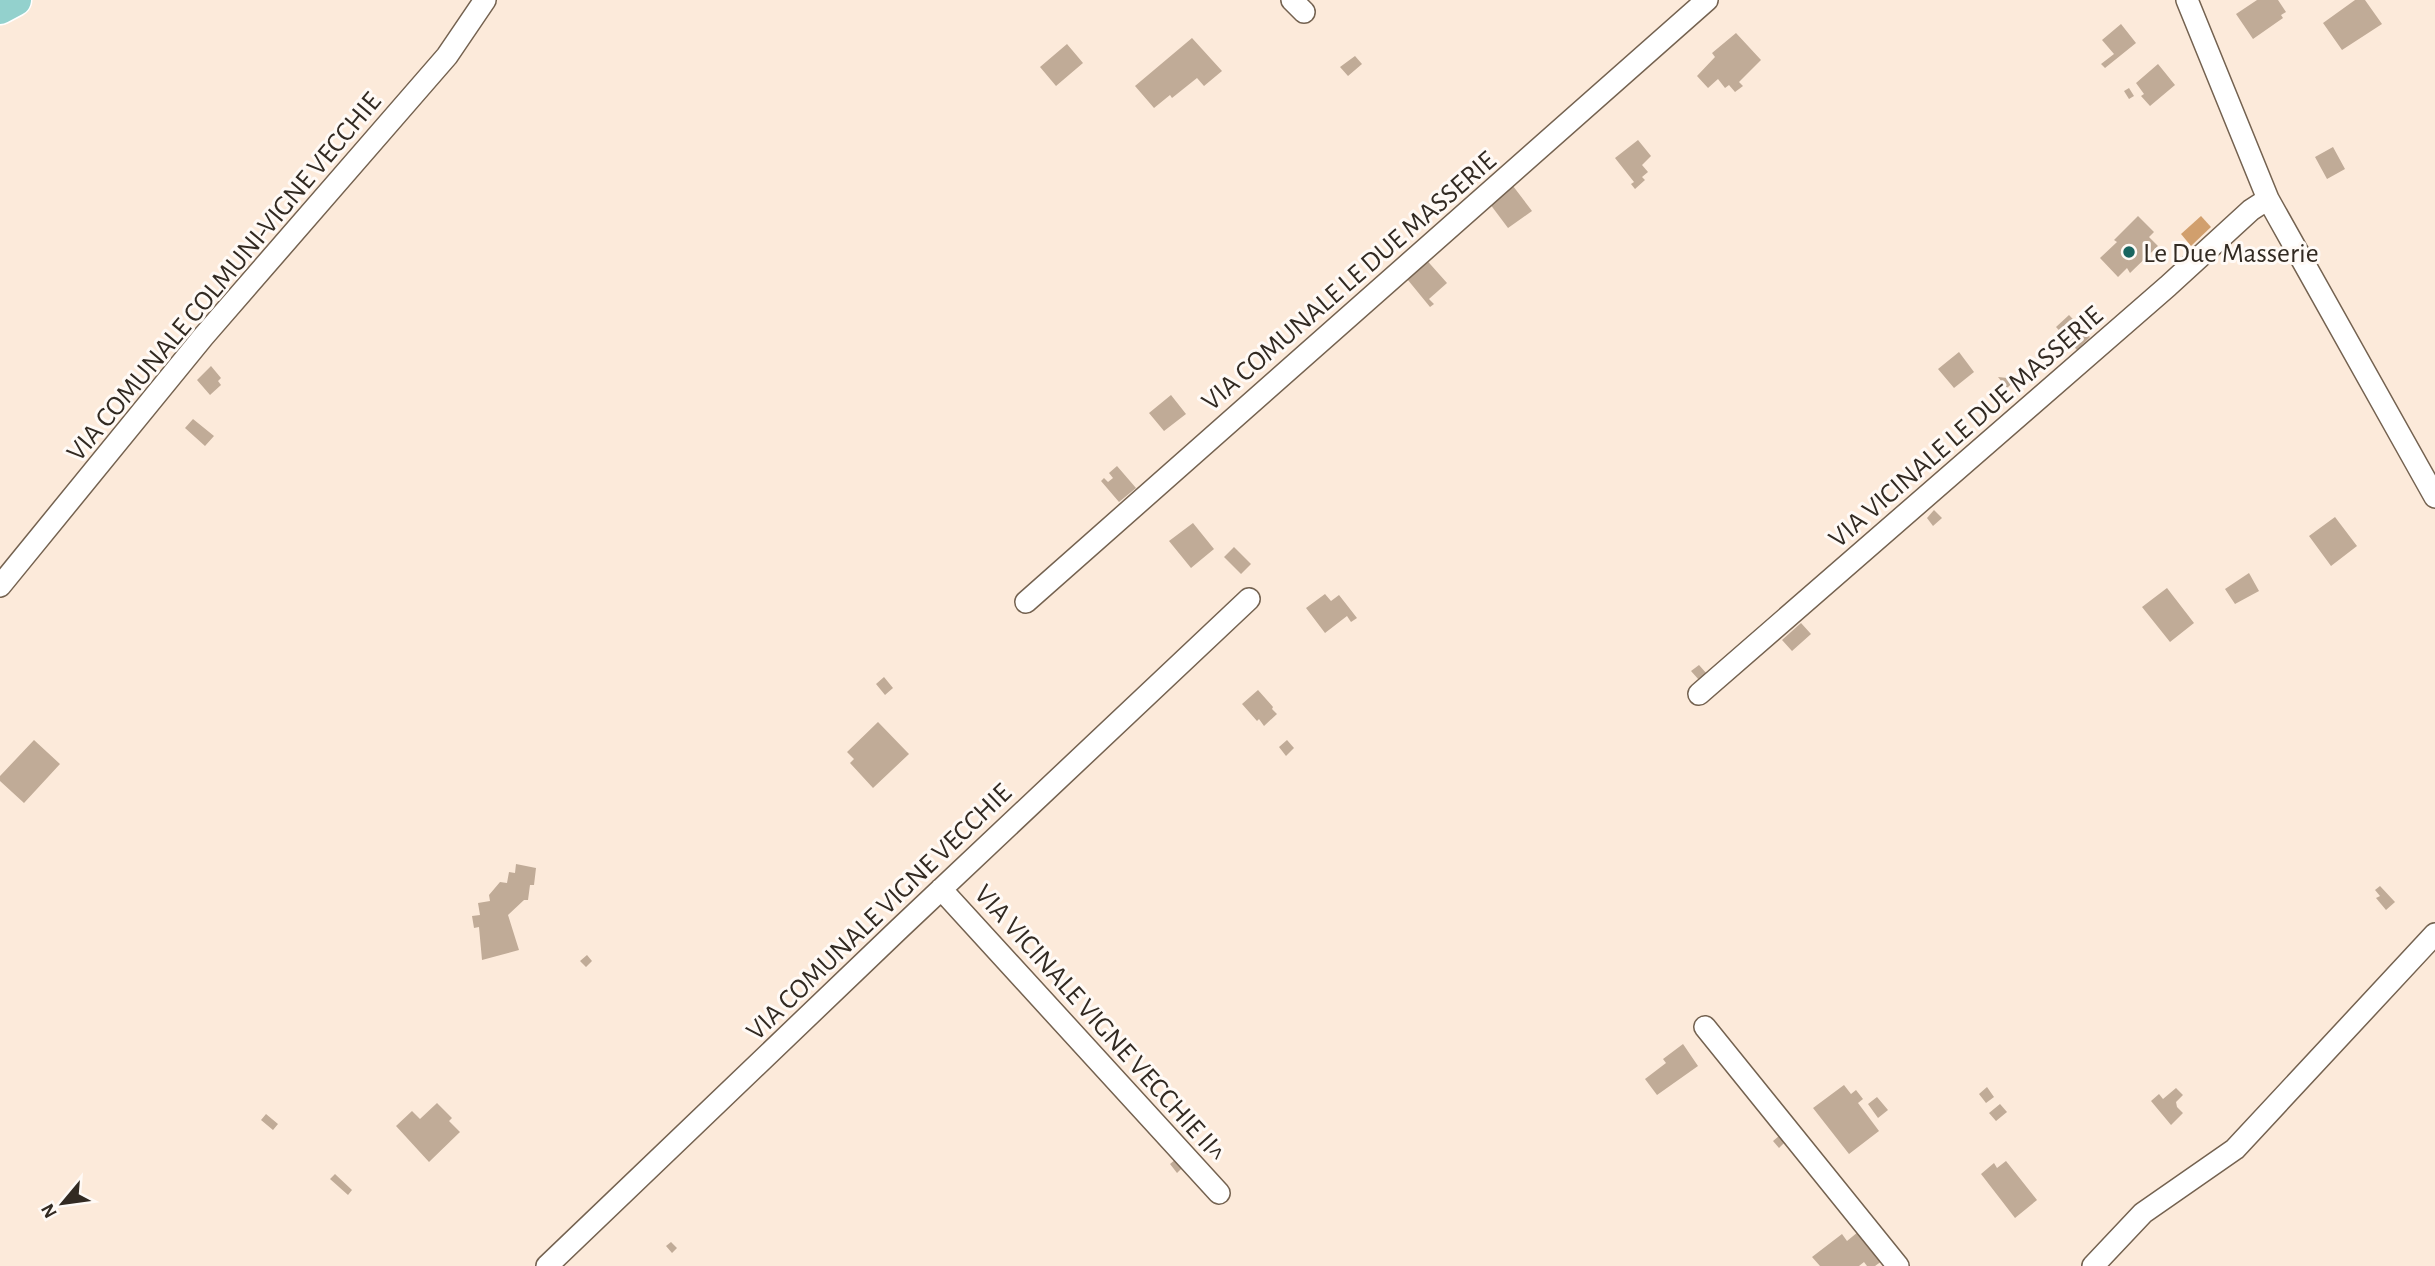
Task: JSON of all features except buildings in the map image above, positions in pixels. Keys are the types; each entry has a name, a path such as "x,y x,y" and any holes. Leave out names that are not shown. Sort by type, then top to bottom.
{"main road":[{"path":"0,8 15,0"}],"street":[{"name":"VIA COMUNALE COLMUNI-VIGNE VECCHIE","path":"0,586 202,337 447,56 485,0"},
{"name":"VIA COMUNALE LE DUE MASSERIE","path":"1026,602 1707,0"},
{"path":"2187,0 2268,199 2435,497"},
{"name":"VIA VICINALE LE DUE MASSERIE","path":"1699,694 2251,210 2268,199"},
{"name":"VIA COMUNALE VIGNE VECCHIE","path":"547,1266 1249,599"},
{"name":"VIA VICINALE VIGNE VECCHIE II^","path":"941,889 1219,1193"},
{"path":"2093,1266 2143,1213 2235,1149 2435,934"},
{"path":"1705,1027 1898,1266"}],"shaded area":[{"path":"2201,216 2211,227 2191,246 2181,234"}],"place":[{"name":"Le Due Masserie","path":"2129,252"}]}
